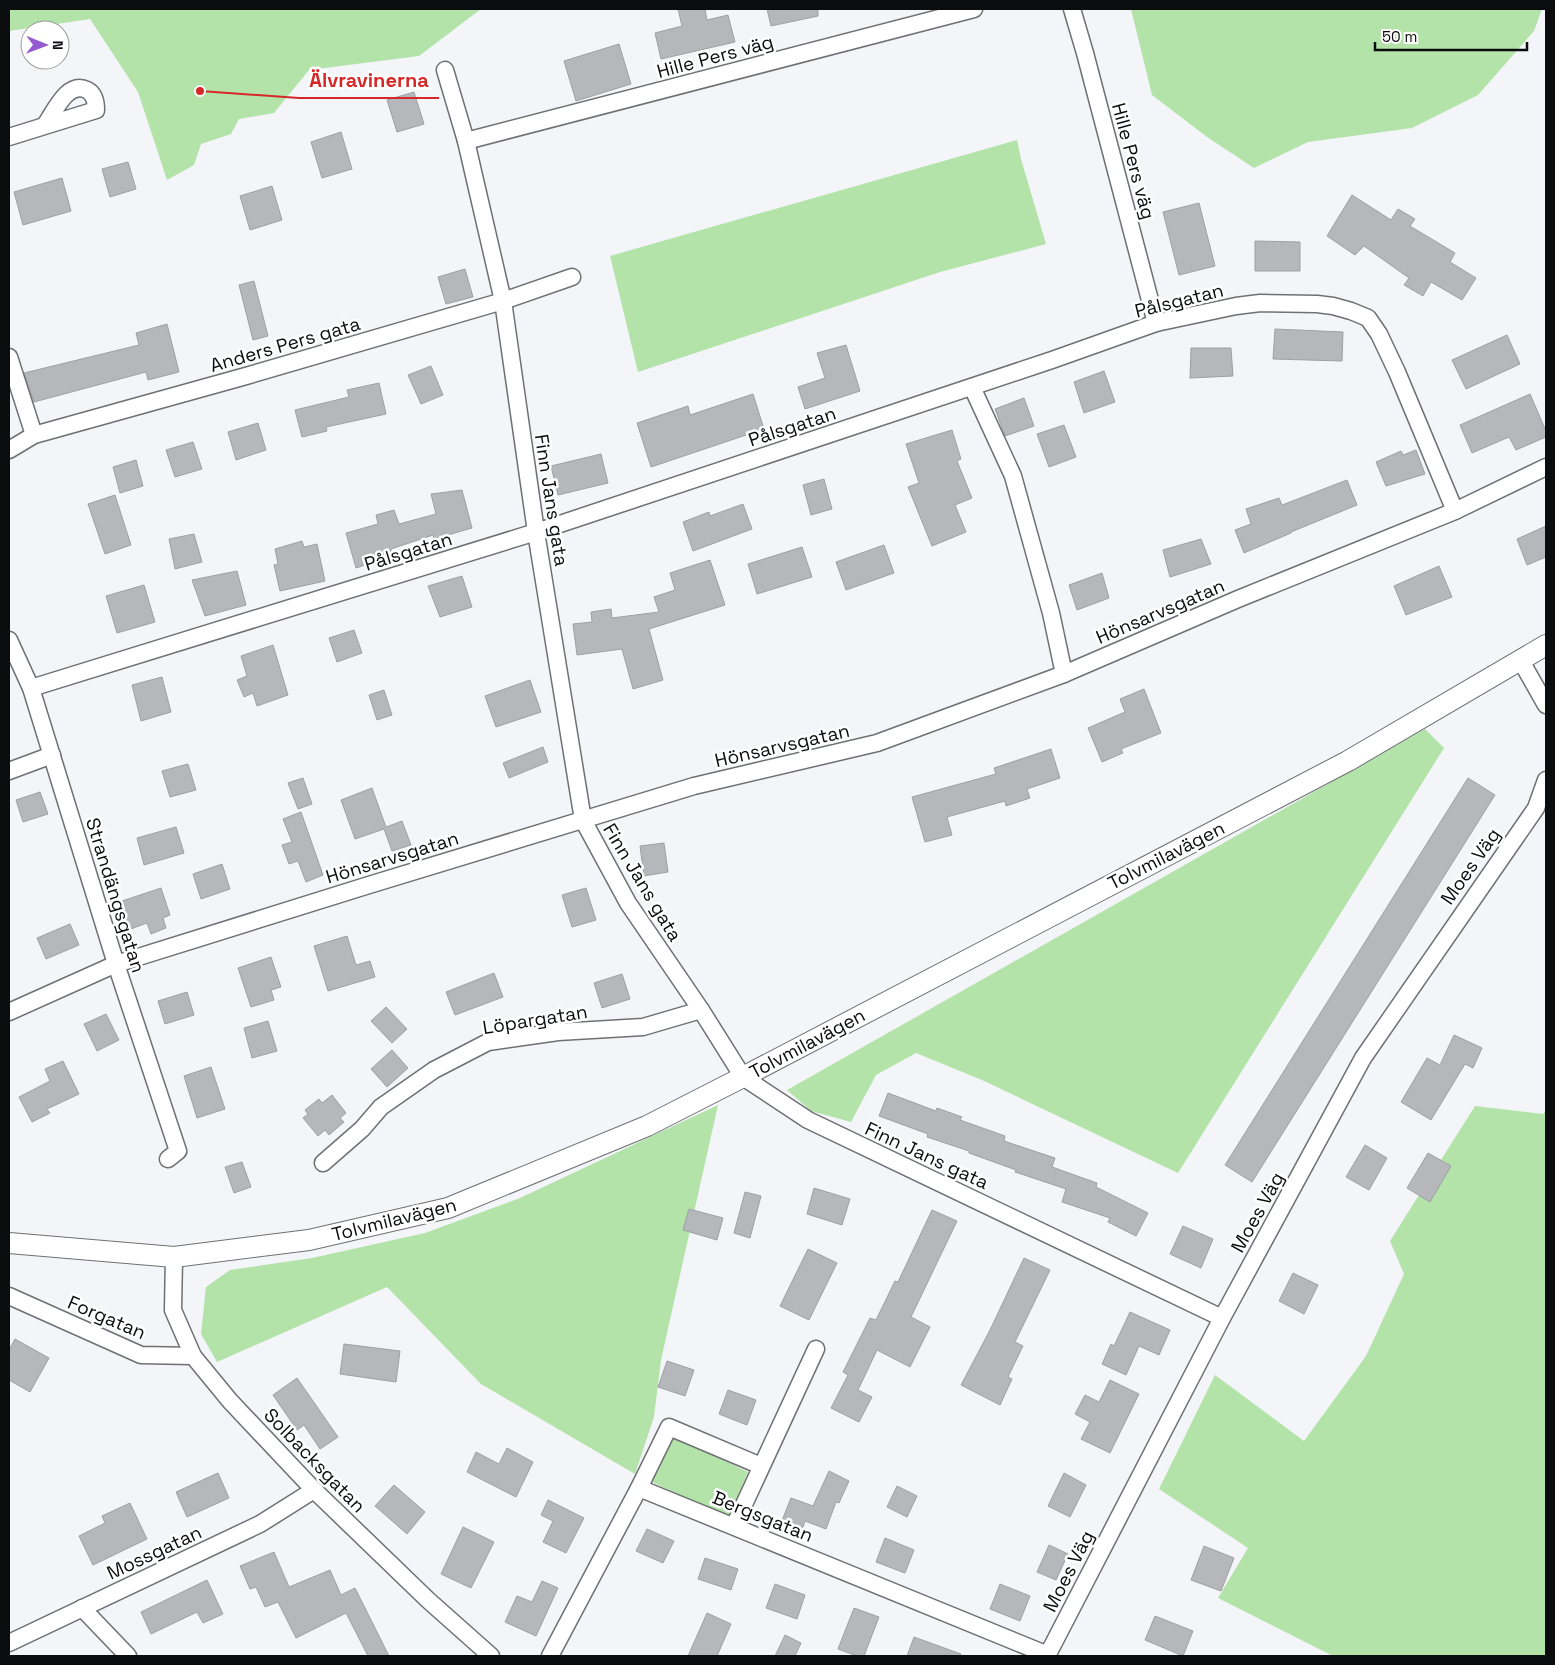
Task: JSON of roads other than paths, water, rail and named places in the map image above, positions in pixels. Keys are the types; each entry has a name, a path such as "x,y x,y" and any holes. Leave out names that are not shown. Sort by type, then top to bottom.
{"street":[{"name":"Hille Pers väg","path":"466,141 974,9"},
{"name":"Hille Pers väg","path":"1072,9 1156,323"},
{"name":"Finn Jans gata","path":"445,70 466,141 503,302 536,532 583,820 628,902 701,1010 743,1077 808,1120 1222,1318"},
{"path":"9,137 96,110 96,100 91,93 84,89 74,88 64,96 45,125"},
{"name":"Anders Pers gata","path":"9,450 34,435 503,302 572,277"},
{"name":"Pålsgatan","path":"31,688 536,532 972,387 1156,323 1236,306 1260,304 1333,306 1368,318 1379,334 1397,372 1455,511"},
{"path":"9,357 34,435"},
{"path":"972,387 1013,476 1051,613 1064,674"},
{"name":"Hönsarvsgatan","path":"9,1012 116,964 694,786 877,743 1064,674 1455,511 1546,467"},
{"name":"Strandängsgatan","path":"9,640 31,688 116,964 178,1151 168,1159"},
{"name":"Tolvmilavägen","path":"9,1243 174,1257 309,1240 448,1208 647,1126 743,1077 1348,761 1546,645"},
{"path":"1521,661 1546,705"},
{"path":"9,771 52,755"},
{"name":"Moes Väg","path":"1047,1656 1222,1318 1363,1058 1541,813 1546,780"},
{"name":"Löpargatan","path":"323,1163 362,1129 381,1107 434,1070 488,1042 558,1032 643,1026 701,1010"},
{"name":"Solbacksgatan","path":"174,1257 173,1310 193,1356 230,1401 314,1490 428,1600 491,1656"},
{"name":"Forgatan","path":"9,1296 142,1355 193,1356"},
{"path":"734,1526 816,1349"},
{"path":"550,1656 639,1488 668,1427 761,1466"},
{"name":"Bergsgatan","path":"639,1488 1047,1656"},
{"name":"Mossgatan","path":"9,1642 260,1524 314,1490"},
{"path":"82,1608 128,1656"}],"place":[{"name":"Älvravinerna","path":"200,91"}]}
